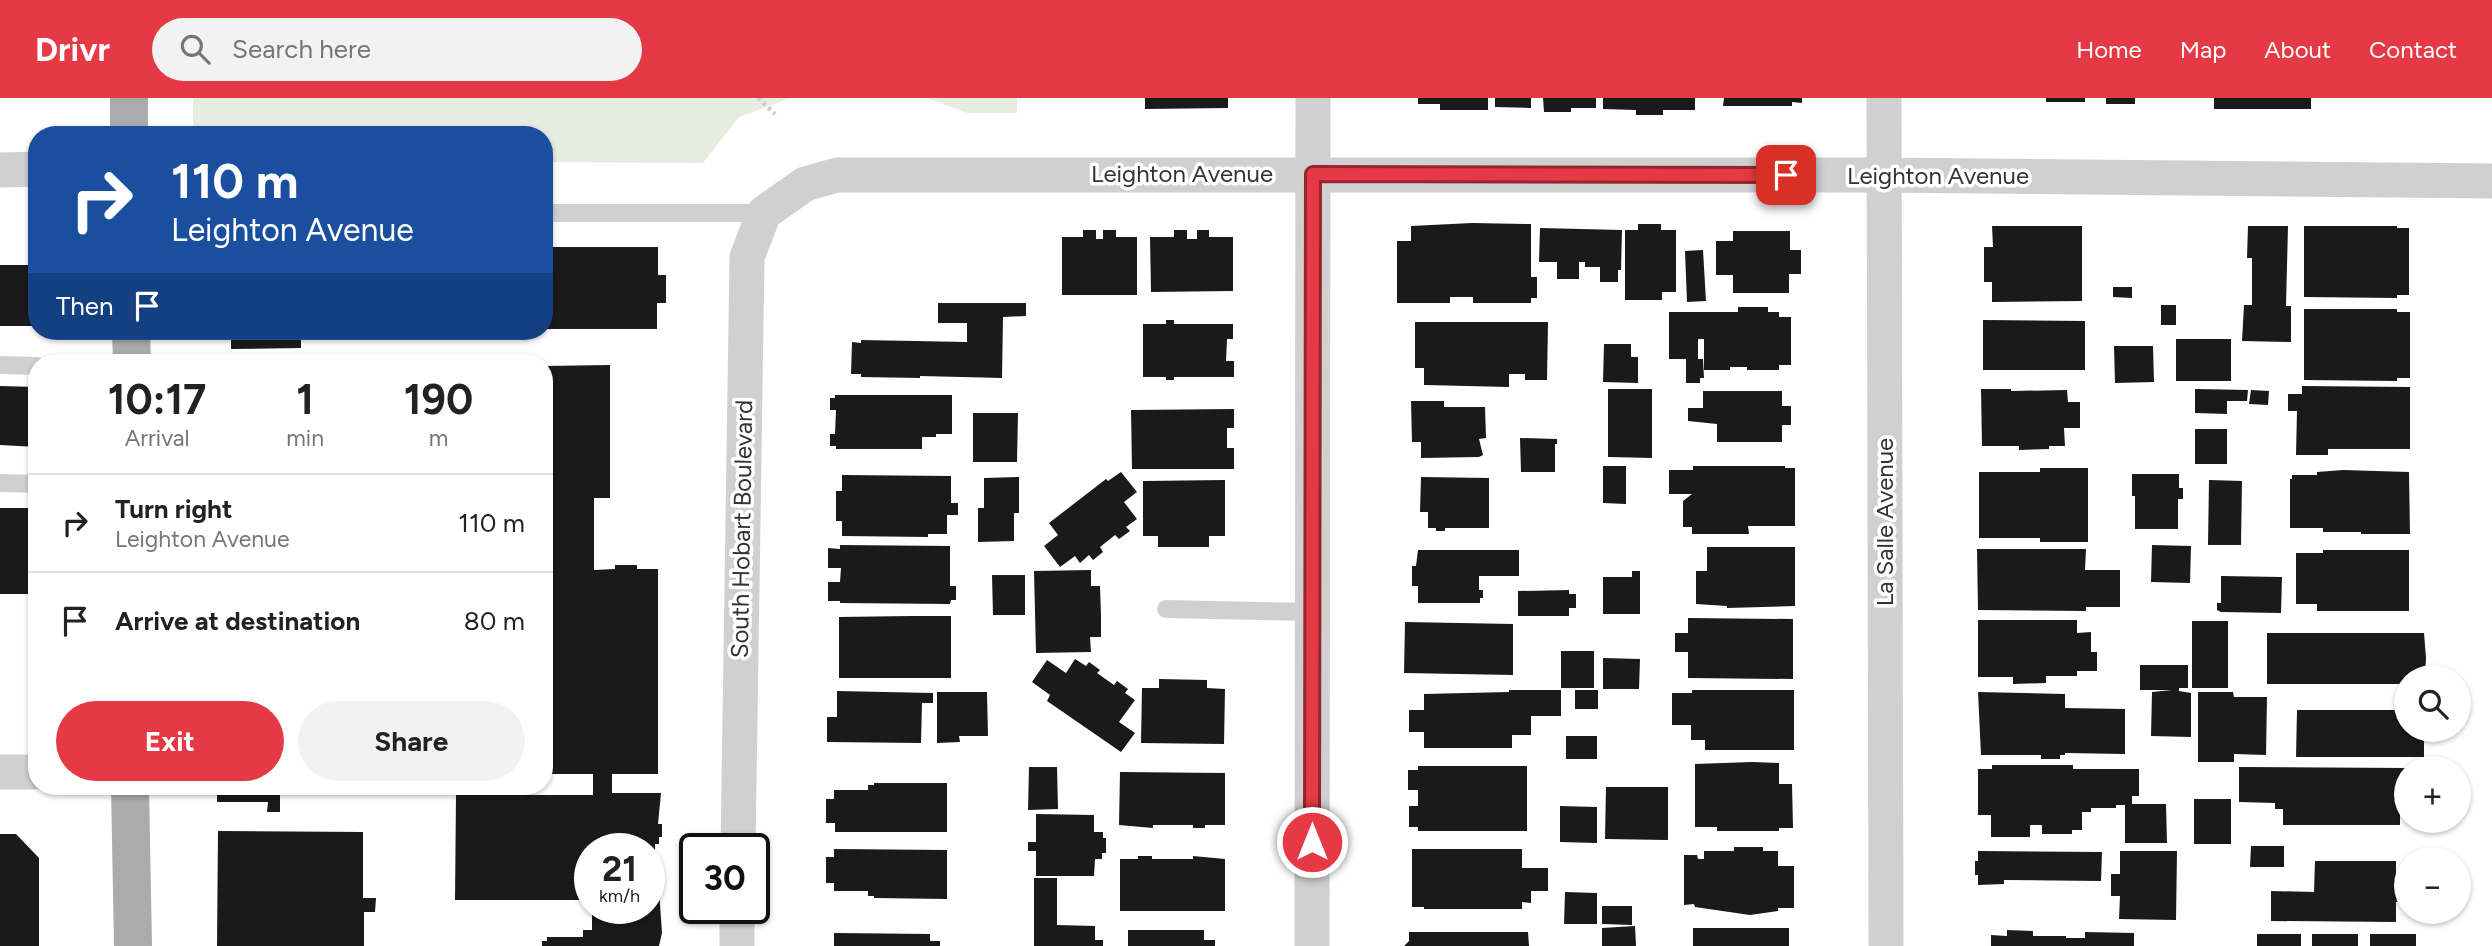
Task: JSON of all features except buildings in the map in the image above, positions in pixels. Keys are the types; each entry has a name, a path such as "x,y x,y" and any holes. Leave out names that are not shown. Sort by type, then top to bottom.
{"main road":[{"path":"129,98 129,126"},
{"path":"130,795 132,946"}],"street":[{"path":"1311,946 1313,98"},
{"name":"La Salle Avenue","path":"1884,98 1886,946"},
{"path":"0,170 28,169"},
{"name":"Leighton Avenue","path":"764,213 805,184 837,175 1884,175 2492,181"},
{"name":"South Hobart Boulevard","path":"738,833 747,257 764,213"},
{"path":"0,772 28,772"},
{"path":"737,924 737,946"}],"lane":[{"path":"553,213 764,213"},
{"path":"0,365 28,366"},
{"path":"0,483 28,484"},
{"path":"1167,609 1312,612"}],"path":[{"path":"758,98 775,114"}],"shaded area":[{"path":"193,98 790,98 739,117 703,163 553,162 553,126 193,126"},
{"path":"927,98 1017,98 1017,113 967,113"}],"route":[{"path":"1312,842 1313,174 1786,175"}]}
